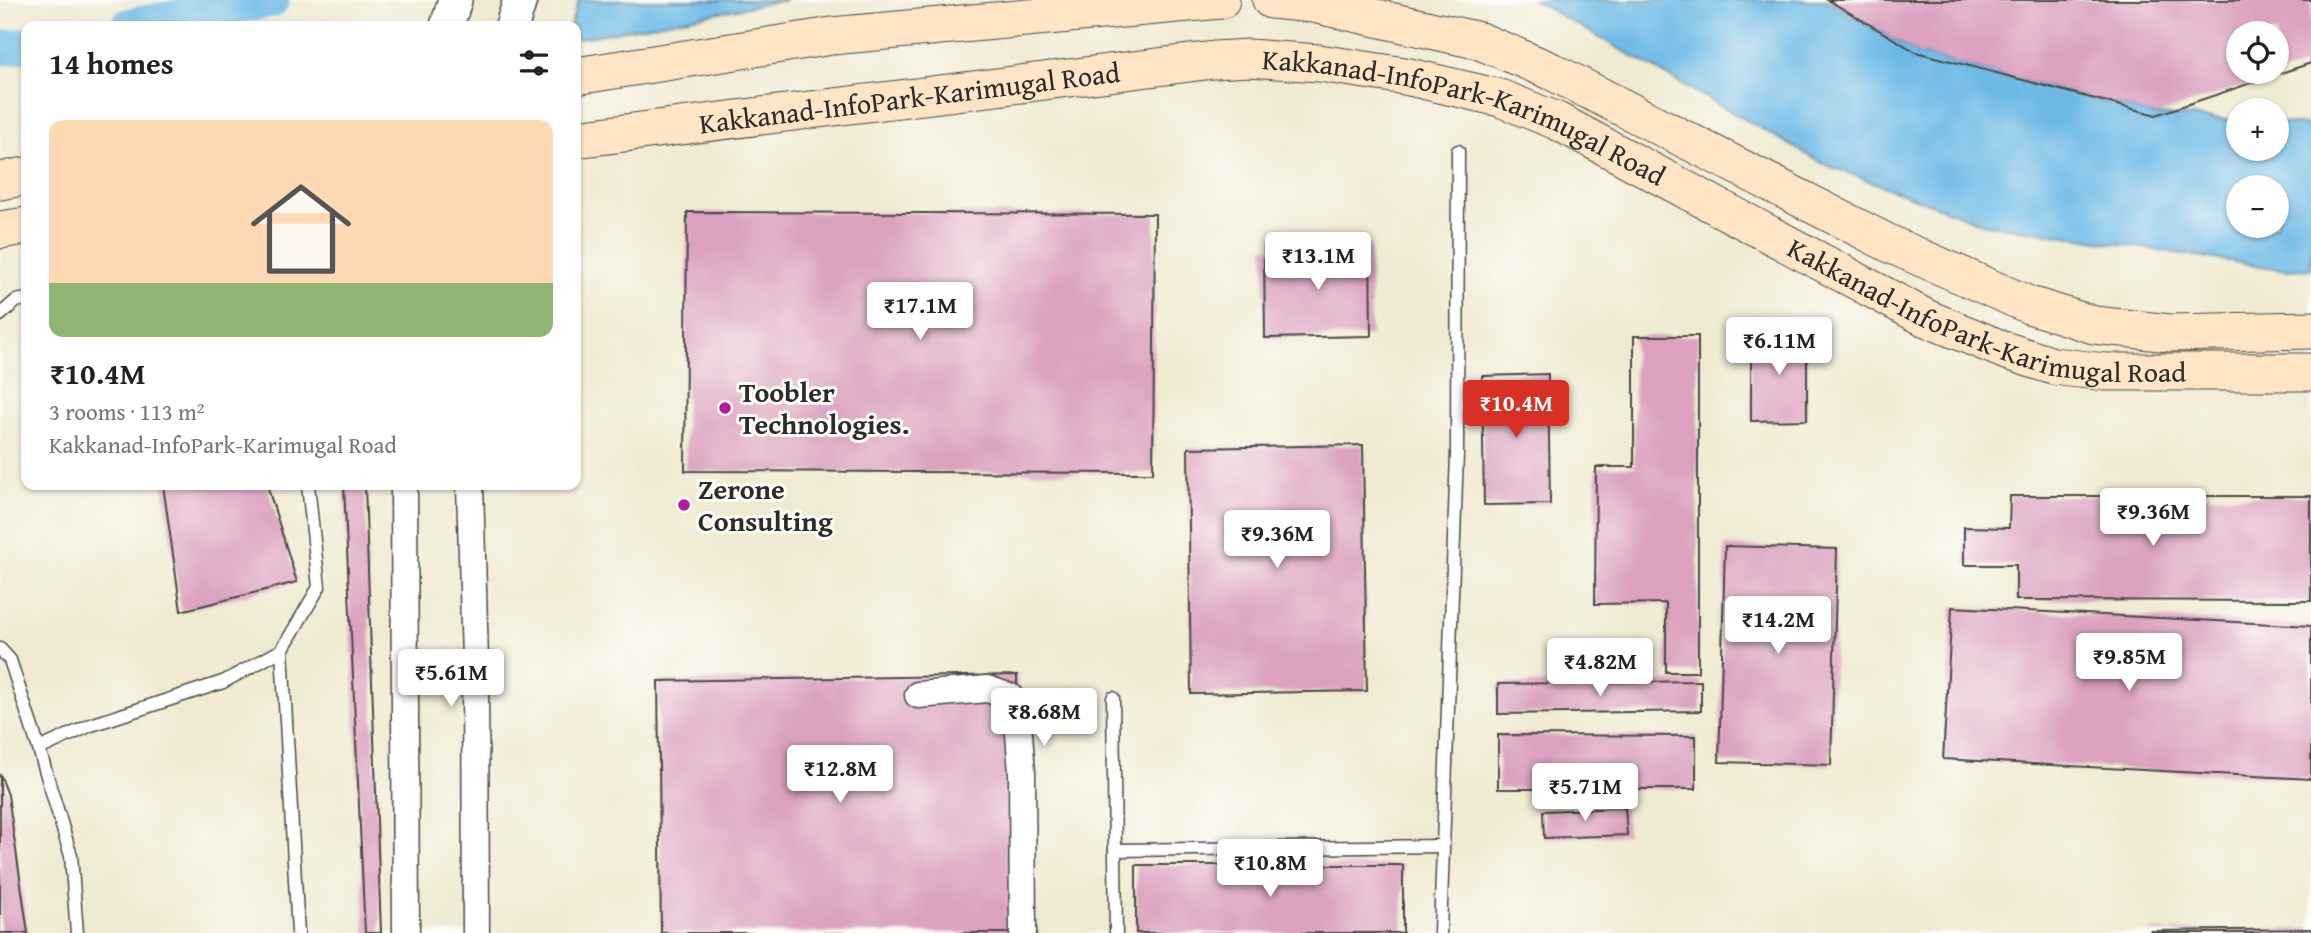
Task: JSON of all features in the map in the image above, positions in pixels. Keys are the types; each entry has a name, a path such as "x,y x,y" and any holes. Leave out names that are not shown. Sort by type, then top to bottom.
{"main road":[{"path":"581,75 832,36 1221,0"},
{"name":"Kakkanad-InfoPark-Karimugal Road","path":"1271,0 1314,4 1480,41 1551,71 1892,245 2029,306 2094,325 2170,333 2311,330"},
{"name":"Kakkanad-InfoPark-Karimugal Road","path":"581,138 1214,60 1249,58 1319,63 1405,76 1500,98 1557,121 1926,318 2004,350 2053,366 2105,372 2311,372"},
{"path":"0,181 21,177"},
{"path":"0,230 21,227"}],"street":[{"path":"449,21 456,0"},
{"path":"514,21 520,0"},
{"path":"404,490 406,933"},
{"path":"470,490 475,660 476,933"},
{"path":"918,695 987,689 1011,697 1019,734 1022,772 1023,933"}],"lane":[{"path":"1440,933 1457,453 1458,151"},
{"path":"0,315 21,300"},
{"path":"39,748 91,726 223,682 282,650 319,587 309,490"},
{"path":"0,649 10,660 71,856 77,933"},
{"path":"282,650 298,933"},
{"path":"1113,698 1116,933"},
{"path":"1115,850 1443,846"}],"water":[{"path":"579,0 786,0 581,38 581,21 572,21"},
{"path":"1533,0 1828,0 1916,52 2156,115 2226,119 2226,161 2289,161 2289,124 2311,125 2311,269 2287,270 1981,223 1824,164"}],"building":[{"path":"1828,0 2311,0 2311,63 2289,70 2289,21 2226,21 2226,84 2248,84 2156,115 1916,52"},
{"path":"687,212 1155,214 1153,473 685,471"},
{"path":"1370,245 1371,336 1265,338 1264,247"},
{"path":"1807,334 1807,420 1751,421 1751,335"},
{"path":"1634,336 1698,336 1698,672 1666,672 1666,603 1595,604 1596,467 1634,467"},
{"path":"1548,374 1550,504 1484,505 1482,376"},
{"path":"1363,445 1367,691 1191,694 1188,448"},
{"path":"164,490 269,490 297,582 181,611"},
{"path":"344,490 365,490 381,933 365,933"},
{"path":"2010,496 2311,496 2311,601 2016,600 2016,565 1964,565 1964,527 2009,528"},
{"path":"1725,546 1837,549 1831,765 1719,762"},
{"path":"1952,607 2311,626 2311,779 1943,759"},
{"path":"1017,675 1020,933 661,933 658,681"},
{"path":"1701,681 1701,711 1498,714 1498,684"},
{"path":"1498,735 1696,736 1696,789 1498,789"},
{"path":"0,774 8,795 28,933 0,933"},
{"path":"1625,808 1627,835 1544,838 1543,811"},
{"path":"1136,865 1403,865 1403,933 1136,933"},
{"path":"2311,929 2311,933 2150,933 2150,931"}],"waterway":[{"path":"156,21 272,0"},
{"path":"0,48 21,46"}],"place":[{"name":"Toobler Technologies.","path":"725,408"},
{"name":"Zerone Consulting","path":"684,505"}]}
